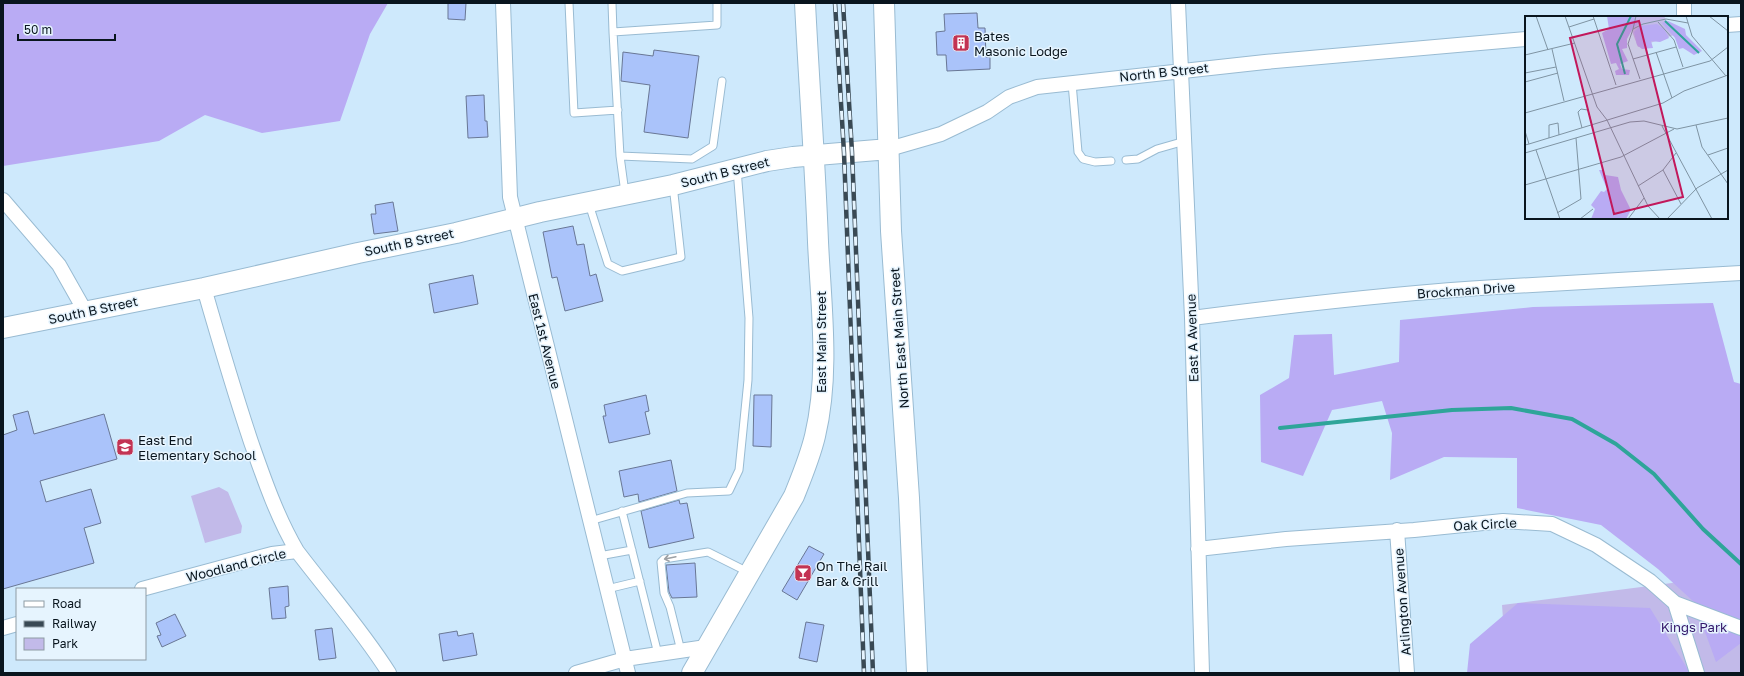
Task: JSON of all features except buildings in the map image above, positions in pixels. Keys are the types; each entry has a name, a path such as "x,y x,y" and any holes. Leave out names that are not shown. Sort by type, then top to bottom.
{"street":[{"name":"East 1st Avenue","path":"503,3 510,197 628,673"},
{"name":"East Main Street","path":"692,673 794,496 806,468 815,435 820,406 824,364 815,155 805,3"},
{"name":"North East Main Street","path":"884,3 891,231 909,498 917,673"},
{"name":"East A Avenue","path":"1178,3 1192,318 1202,673"},
{"path":"1684,3 1684,16"},
{"path":"1728,25 1741,24"},
{"name":"North B Street","path":"815,155 889,149 941,134 987,112 1009,97 1037,87 1182,70 1525,39"},
{"name":"South B Street","path":"3,328 204,288 515,218 672,185 793,156 815,155"},
{"path":"3,200 59,265 85,311"},
{"name":"Brockman Drive","path":"1192,318 1303,303 1495,287 1624,281 1741,273"},
{"path":"204,288 239,406 262,475 287,534 297,551"},
{"name":"Oak Circle","path":"1198,549 1286,539 1414,530 1503,520 1552,524 1596,545 1650,581 1675,603"},
{"name":"Arlington Avenue","path":"1397,530 1406,673"},
{"name":"Woodland Circle","path":"146,588 272,554 297,551 322,585 369,642 389,673"},
{"path":"1675,603 1741,628"},
{"path":"1675,603 1697,673"},
{"path":"3,628 16,624"},
{"path":"576,673 625,658 706,647"}],"lane":[{"path":"569,3 574,113 618,110"},
{"path":"612,3 620,156 625,195"},
{"path":"613,32 717,25 717,3"},
{"path":"620,156 692,159 713,146 722,81"},
{"path":"1072,83 1078,152 1083,160 1095,162 1111,161"},
{"path":"1126,160 1138,159 1157,149 1185,141"},
{"path":"590,520 687,493 729,491 739,470 748,380 749,318 737,169"},
{"path":"588,202 608,264 622,271 681,258 672,185"},
{"path":"622,511 658,654"},
{"path":"599,556 632,550"},
{"path":"681,651 670,607 664,593 661,562 664,559 708,552 750,573"},
{"path":"607,589 640,581"}],"green space":[{"path":"219,487 228,492 242,526 241,533 205,543 191,496"},
{"name":"Kings Park","path":"1741,574 1741,673 1507,673 1502,605"}],"shaded area":[{"path":"3,3 388,3 370,34 340,121 262,133 205,115 159,141 3,166"},
{"path":"1713,303 1734,382 1741,384 1741,643 1716,662 1694,602 1658,569 1601,525 1517,508 1517,458 1444,457 1390,480 1392,433 1382,401 1332,410 1303,476 1261,462 1260,395 1289,378 1294,335 1332,334 1334,375 1399,362 1400,320 1533,307"},
{"path":"1518,603 1650,608 1690,673 1467,673 1470,644"}],"waterway":[{"path":"1280,428 1452,410 1511,408 1572,419 1616,444 1654,474 1703,529 1741,564"}],"railway":[{"path":"835,3 844,153 864,673"},
{"path":"843,3 852,152 873,673"}],"place":[{"name":"Bates Masonic Lodge","path":"961,43"},
{"name":"East End Elementary School","path":"125,447"},
{"name":"On The Rail Bar & Grill","path":"803,573"}]}
